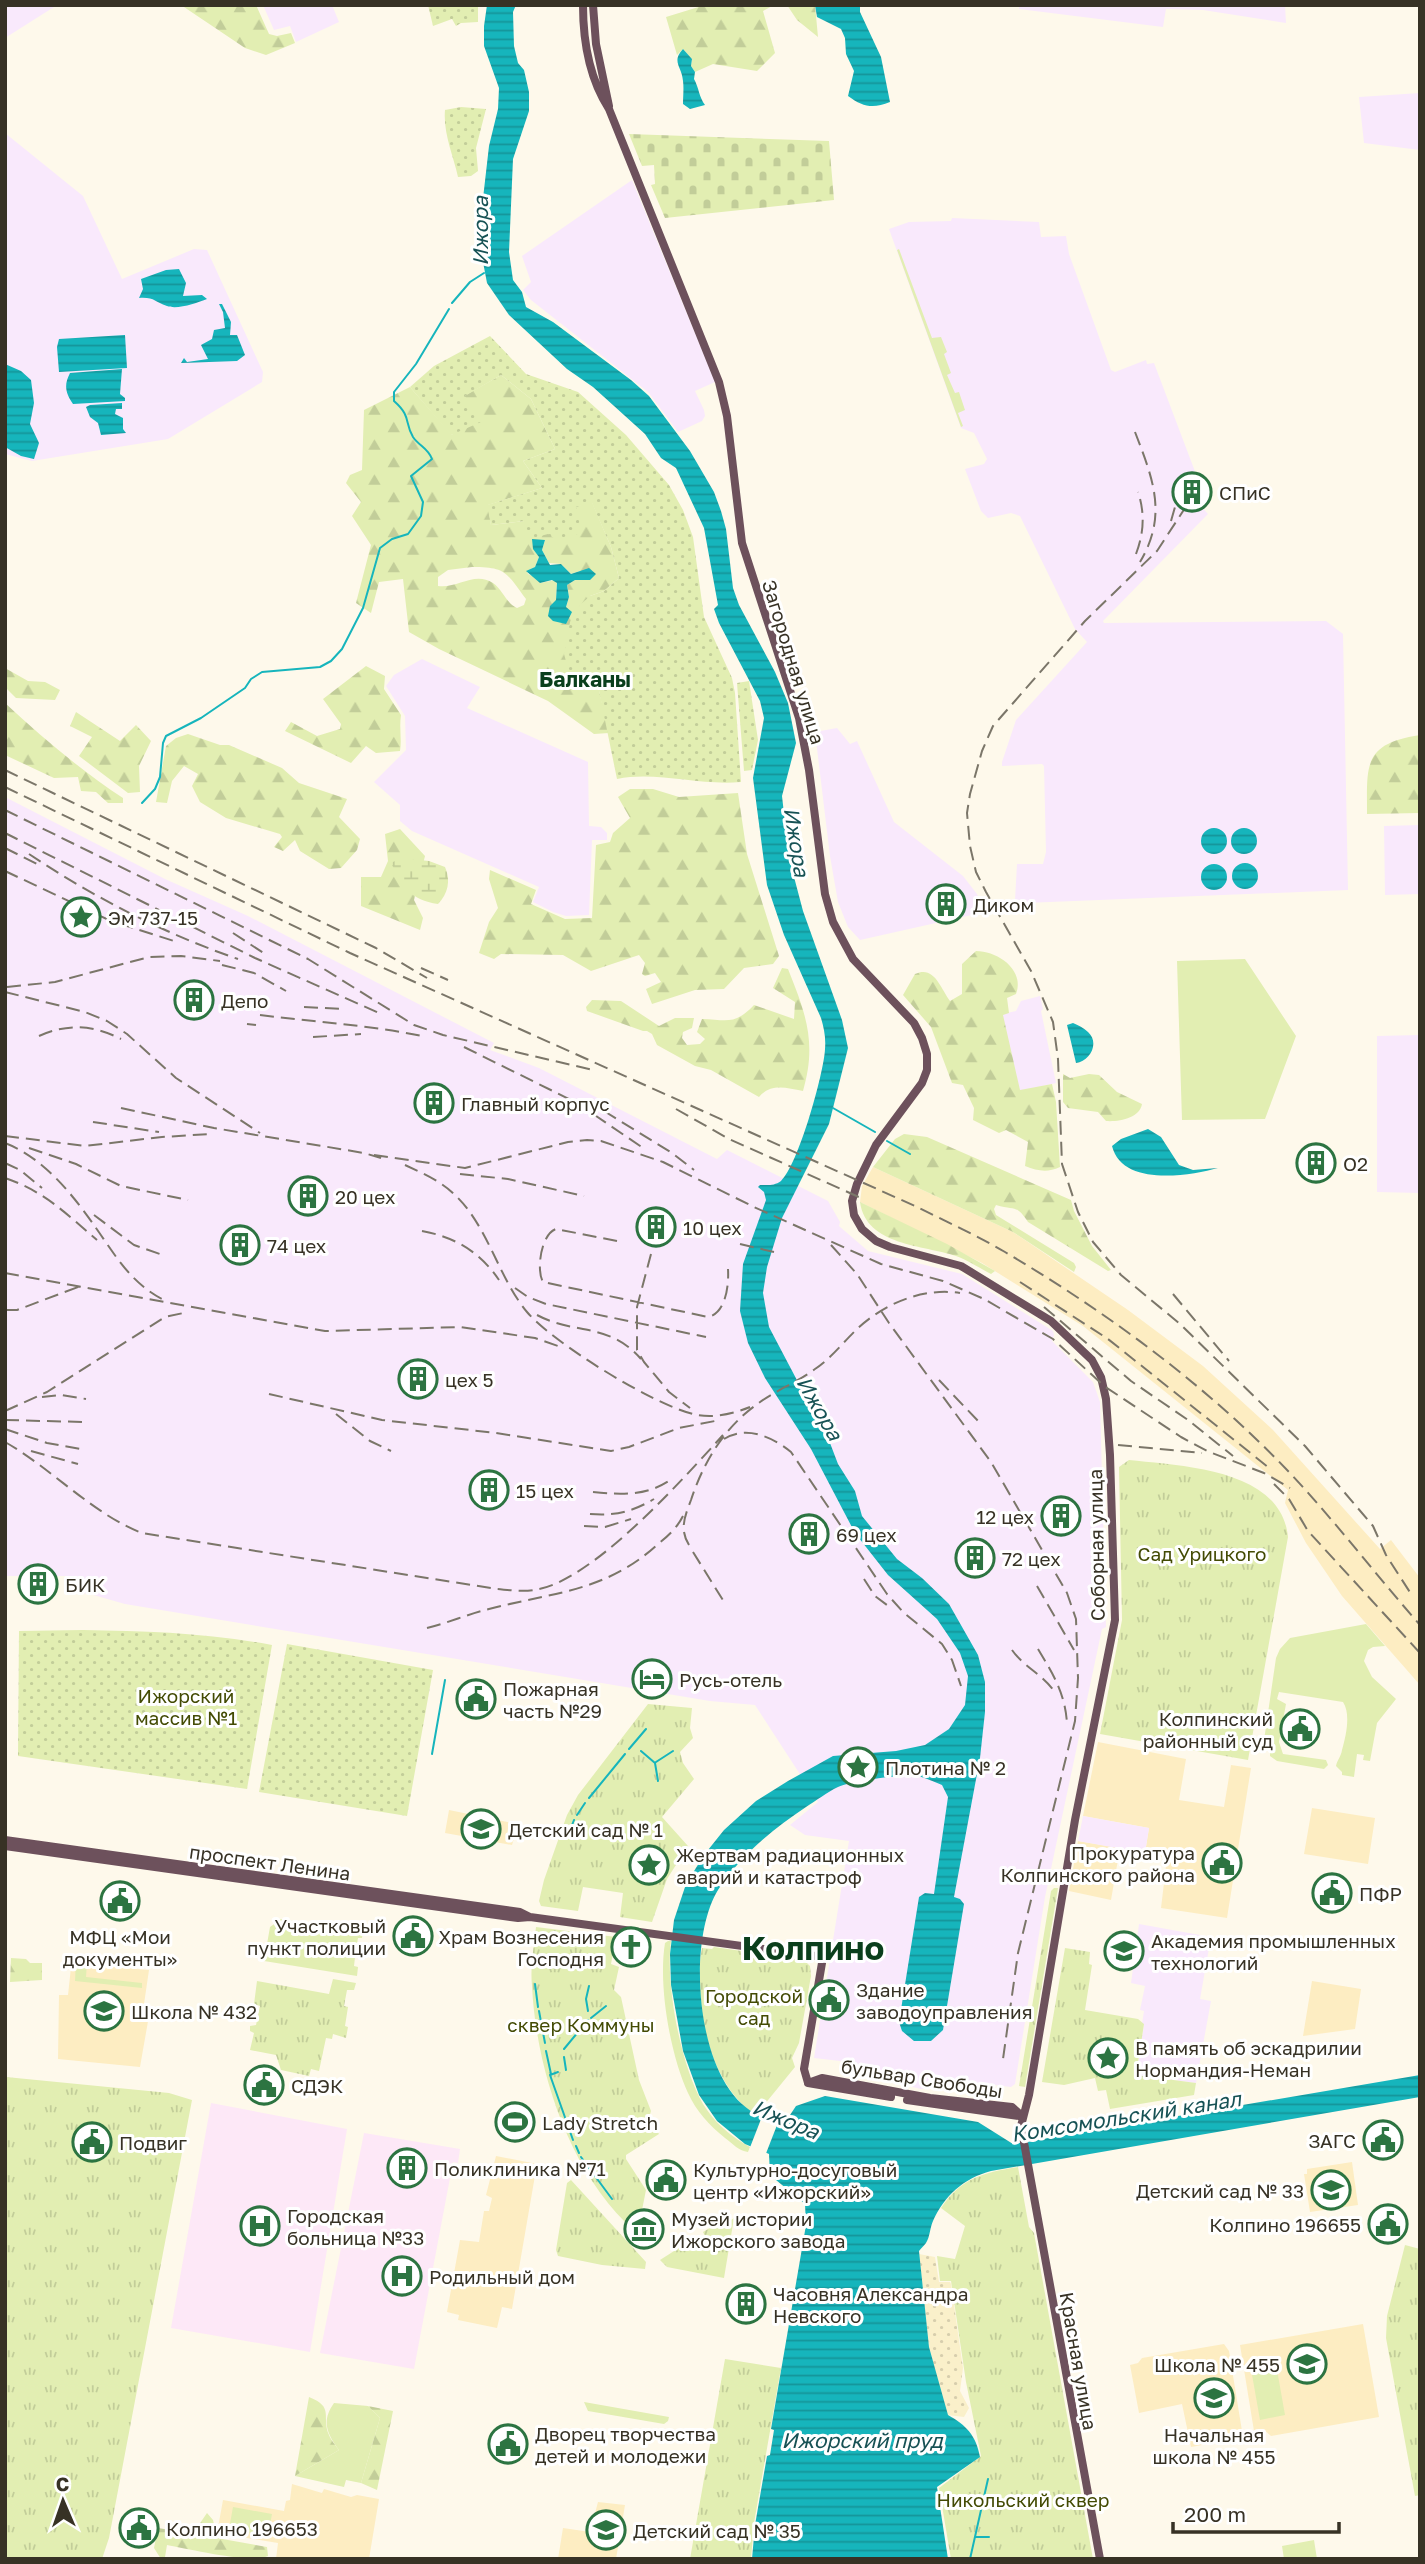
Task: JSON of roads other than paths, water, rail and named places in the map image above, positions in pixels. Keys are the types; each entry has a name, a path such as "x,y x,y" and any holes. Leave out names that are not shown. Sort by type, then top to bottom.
{"main road":[{"name":"Загородная улица","path":"583,5 584,34 600,94 609,109 719,382 727,416 742,543 799,719 809,770 825,894 833,922 853,959 914,1023 926,1049 927,1065 922,1083 872,1151 854,1192"},
{"name":"Загородная улица","path":"593,5 596,44 609,109"},
{"name":"Соборная улица","path":"854,1192 854,1215 862,1229 876,1241 961,1266 1059,1327 1092,1360 1101,1377 1106,1399 1115,1620 1075,1820 1029,2095 1022,2116"},
{"name":"проспект Ленина","path":"5,1840 520,1912 530,1917"},
{"name":"проспект Ленина","path":"5,1846 408,1904 519,1918 530,1917 823,1957 804,2070 808,2083"},
{"name":"бульвар Свободы","path":"808,2083 1022,2116"},
{"name":"Красная улица","path":"1022,2116 1022,2137 1100,2559"}],"water":[{"name":"Ижорский пруд","path":"487,5 516,5 513,12 514,46 529,92 529,111 513,159 509,252 513,280 522,292 526,307 553,322 649,396 690,451 714,492 721,511 726,529 733,588 739,605 775,672 788,703 796,743 782,796 789,858 803,911 842,1020 848,1048 829,1124 782,1218 767,1267 763,1293 769,1327 830,1443 838,1464 855,1491 862,1516 897,1559 949,1604 978,1655 985,1682 980,1758 954,1897 964,1904 943,2030 931,2041 914,2041 902,2031 899,2022 919,1897 925,1893 934,1894 948,1797 942,1785 916,1776 854,1782 830,1791 781,1824 747,1855 718,1890 708,1914 702,1944 700,1978 703,2014 710,2047 722,2078 739,2101 761,2116 777,2122 786,2121 796,2106 825,2096 978,2122 1013,2144 1420,2075 1420,2097 991,2171 972,2178 949,2196 932,2223 927,2241 919,2251 929,2347 948,2415 969,2432 980,2457 937,2487 948,2559 752,2559 755,2525 767,2456 770,2455 774,2430 771,2429 806,2225 805,2204 770,2175 769,2154 745,2144 717,2121 699,2095 683,2051 671,1985 670,1954 674,1920 686,1884 704,1855 724,1830 756,1801 833,1756 896,1751 925,1745 949,1729 965,1705 968,1676 960,1653 937,1619 888,1575 855,1533 811,1449 765,1378 748,1343 740,1311 743,1264 766,1200 764,1192 758,1187 781,1181 788,1172 815,1097 825,1045 821,1018 784,935 767,885 753,778 764,718 760,701 714,609 718,605 704,528 676,468 661,458 645,434 593,387 567,369 509,315 487,283 483,262 481,216 499,88 484,46"},
{"path":"815,5 860,5 860,12 881,57 890,102 868,106 848,96 854,71 846,54 845,38 841,29 817,17"},
{"path":"683,49 692,59 694,79 705,105 690,109 683,104 683,81 677,61"},
{"path":"179,269 186,283 183,296 202,295 207,299 176,307 139,298 143,289 141,279 166,270"},
{"path":"219,304 222,304 231,322 230,335 237,335 245,355 237,361 181,363 184,358 187,362 208,359 201,345 212,339 214,330 225,328"},
{"path":"125,335 127,368 59,372 59,339"},
{"path":"5,364 21,371 31,380 34,403 30,424 39,443 34,459 21,456 5,447"},
{"path":"122,369 120,394 125,401 73,404 68,396 66,388 70,373"},
{"path":"122,403 122,409 116,409 115,414 123,418 123,429 126,433 101,435 98,423 90,417 86,407"},
{"path":"532,539 545,540 542,550 550,565 561,564 571,574 589,568 596,574 590,580 575,580 567,585 569,597 566,607 572,612 566,624 553,621 548,616 550,606 556,600 557,583 552,580 540,583 526,571 535,567 539,557 533,549"},
{"path":"1214,828 1223,832 1227,841 1223,850 1214,854 1205,850 1201,841 1205,832"},
{"path":"1244,828 1253,832 1257,841 1253,850 1244,854 1235,850 1231,841 1235,832"},
{"path":"1245,863 1254,867 1258,876 1254,885 1245,889 1236,885 1232,876 1236,867"},
{"path":"1214,864 1223,868 1227,877 1223,886 1214,890 1205,886 1201,877 1205,868"},
{"path":"1073,1023 1092,1036 1093,1041 1089,1055 1076,1063 1067,1025"},
{"path":"1148,1129 1161,1137 1179,1165 1193,1170 1218,1168 1191,1174 1158,1175 1129,1168 1118,1159 1112,1146 1121,1139"}],"waterway":[{"name":"Ижора","path":"452,303 470,282 484,273"},
{"path":"142,803 155,789 160,777 166,736 201,718 245,688 251,679 262,672 320,667 331,661 342,649 363,608 380,548 392,539 408,534 421,516 423,502 411,476 432,459 413,437 406,415 394,401 394,392 416,364 449,309"},
{"path":"833,1108 875,1132"},
{"path":"887,1141 910,1154"},
{"path":"432,1754 445,1680"},
{"path":"629,1749 646,1729"},
{"path":"641,1751 655,1763 658,1781"},
{"path":"656,1762 673,1751"},
{"path":"589,1798 625,1754"},
{"path":"577,1815 585,1803"},
{"path":"567,1838 574,1820"},
{"path":"535,1984 538,2007"},
{"path":"588,2011 586,1999 589,1986"},
{"path":"591,2018 606,2006"},
{"path":"539,2011 545,2043"},
{"path":"564,2049 588,2020"},
{"path":"546,2051 551,2074"},
{"path":"564,2057 566,2070"},
{"path":"558,2072 550,2075 573,2140"},
{"path":"576,2146 579,2153"},
{"path":"581,2157 592,2172"},
{"path":"595,2176 612,2199"},
{"path":"970,2559 988,2479"},
{"path":"976,2537 989,2537"}],"railway":[{"path":"1135,432 1155,497 1154,528 1140,562"},
{"path":"1171,521 1177,500 1177,480"},
{"path":"1136,554 1143,523 1138,492"},
{"path":"1187,505 1157,551 1085,621 993,726 982,751 970,794 967,813 970,846 976,872 1031,971 1053,1022 1058,1059 1062,1164 1078,1212 1093,1242 1121,1275 1180,1324 1305,1446 1373,1526 1386,1555 1413,1597"},
{"path":"5,770 376,948 427,978"},
{"path":"5,787 350,953 915,1206 1005,1252 1118,1325 1224,1409 1289,1472 1420,1625"},
{"path":"5,810 308,959 414,1025 443,1035 593,1070"},
{"path":"5,833 255,958 379,1013"},
{"path":"5,848 37,864"},
{"path":"29,854 130,913 238,959"},
{"path":"5,871 111,921 174,941"},
{"path":"233,933 265,954"},
{"path":"7,987 55,982 149,957 181,956 220,961"},
{"path":"222,965 254,973 286,991"},
{"path":"421,968 448,980"},
{"path":"5,992 85,1012 107,1021 127,1034 176,1078 260,1133"},
{"path":"304,1007 344,1009"},
{"path":"260,1015 362,1026 422,1036"},
{"path":"247,1024 256,1025"},
{"path":"39,1036 60,1029 80,1027 121,1039"},
{"path":"313,1037 361,1034"},
{"path":"464,1047 577,1103 646,1150"},
{"path":"121,1108 381,1158"},
{"path":"676,1109 729,1139 861,1198"},
{"path":"604,1111 672,1153 694,1170"},
{"path":"93,1122 159,1132"},
{"path":"5,1136 85,1146 211,1134"},
{"path":"374,1155 465,1168 568,1142 587,1140 601,1141 663,1162 754,1207 881,1264 943,1281 984,1299 1053,1339 1104,1386 1181,1437 1207,1451 1264,1473 1290,1488"},
{"path":"5,1143 45,1168 78,1203 124,1268 141,1285 162,1299"},
{"path":"29,1148 76,1164 121,1186 188,1200"},
{"path":"5,1163 20,1170 42,1188"},
{"path":"405,1165 438,1181 466,1207 485,1236 517,1298 527,1312 558,1340 630,1386 654,1399 693,1414 722,1415 750,1407"},
{"path":"460,1174 508,1179 584,1196"},
{"path":"5,1178 44,1197 97,1240"},
{"path":"94,1215 134,1245 160,1254"},
{"path":"617,1241 556,1229 547,1238 541,1253 543,1282 708,1317 723,1304 728,1269"},
{"path":"422,1231 445,1237 466,1247 484,1261 499,1280"},
{"path":"740,1244 774,1252"},
{"path":"831,1245 857,1274 889,1323 991,1462 1067,1593 1076,1619 1078,1678 1075,1721 1018,1953 1003,2059"},
{"path":"651,1254 637,1307 637,1350 669,1392 690,1408"},
{"path":"5,1273 325,1331 460,1327 535,1338 561,1347"},
{"path":"1020,1282 1108,1339 1268,1467"},
{"path":"5,1310 17,1310 78,1287"},
{"path":"515,1288 546,1304 706,1337"},
{"path":"689,1545 684,1533 684,1522 696,1486 708,1460 734,1424 763,1400 820,1365 865,1322 889,1306 931,1293 960,1293"},
{"path":"1173,1294 1229,1361"},
{"path":"1044,1307 1131,1381 1188,1420 1233,1456"},
{"path":"5,1411 47,1392 165,1317 188,1312"},
{"path":"537,1315 616,1339 641,1359"},
{"path":"939,1380 980,1423"},
{"path":"269,1394 382,1420 496,1433 611,1451 679,1428 715,1421"},
{"path":"42,1397 61,1395 86,1399"},
{"path":"336,1414 370,1441 391,1451"},
{"path":"5,1420 84,1422"},
{"path":"5,1429 47,1443 80,1449"},
{"path":"724,1439 750,1433 768,1438 791,1452 887,1594 903,1612 942,1644 952,1660 961,1686"},
{"path":"5,1442 107,1515 142,1533 497,1589 525,1591 557,1583 609,1549 661,1501 723,1435"},
{"path":"1118,1445 1202,1453"},
{"path":"31,1451 78,1464"},
{"path":"593,1492 635,1493 655,1488 673,1478"},
{"path":"1274,1484 1289,1499 1308,1531 1420,1653"},
{"path":"590,1514 623,1512 654,1499"},
{"path":"427,1628 481,1611 557,1594 599,1581 638,1560 669,1535 683,1516"},
{"path":"584,1526 605,1527 631,1519"},
{"path":"693,1552 726,1605"},
{"path":"864,1579 875,1596 891,1608"},
{"path":"1037,1586 1074,1650"},
{"path":"1038,1649 1061,1693 1067,1723"},
{"path":"1012,1650 1054,1691"}],"place":[{"name":"СПиС","path":"1192,492"},
{"name":"Диком","path":"946,904"},
{"name":"Эм 737-15","path":"81,917"},
{"name":"Депо","path":"194,1000"},
{"name":"Главный корпус","path":"434,1103"},
{"name":"O2","path":"1316,1163"},
{"name":"20 цех","path":"308,1196"},
{"name":"10 цех","path":"656,1227"},
{"name":"74 цех","path":"240,1245"},
{"name":"цех 5","path":"418,1379"},
{"name":"15 цех","path":"489,1490"},
{"name":"12 цех","path":"1061,1516"},
{"name":"69 цех","path":"809,1534"},
{"name":"72 цех","path":"975,1558"},
{"name":"БИК","path":"38,1584"},
{"name":"Русь-отель","path":"652,1679"},
{"name":"Пожарная часть №29","path":"476,1699"},
{"name":"Колпинский районный суд","path":"1300,1729"},
{"name":"Плотина № 2","path":"858,1767"},
{"name":"Детский сад № 1","path":"481,1829"},
{"name":"Прокуратура Колпинского района","path":"1222,1863"},
{"name":"Жертвам радиационных аварий и катастроф","path":"649,1865"},
{"name":"ПФР","path":"1332,1893"},
{"name":"МФЦ «Мои документы»","path":"120,1901"},
{"name":"Участковый пункт полиции","path":"413,1936"},
{"name":"Храм Вознесения Господня","path":"631,1947"},
{"name":"Академия промышленных технологий","path":"1124,1951"},
{"name":"Здание заводоуправления","path":"829,2000"},
{"name":"Школа № 432","path":"104,2011"},
{"name":"В память об эскадрилии Нормандия-Неман","path":"1108,2058"},
{"name":"СДЭК","path":"264,2085"},
{"name":"Lady Stretch","path":"515,2122"},
{"name":"ЗАГС","path":"1383,2140"},
{"name":"Подвиг","path":"92,2142"},
{"name":"Поликлиника №71","path":"407,2168"},
{"name":"Культурно-досуговый центр «Ижорский»","path":"666,2180"},
{"name":"Детский сад № 33","path":"1331,2190"},
{"name":"Колпино 196655","path":"1388,2224"},
{"name":"Городская больница №33","path":"260,2226"},
{"name":"Музей истории Ижорского завода","path":"644,2229"},
{"name":"Родильный дом","path":"402,2276"},
{"name":"Часовня Александра Невского","path":"746,2304"},
{"name":"Школа № 455","path":"1307,2364"},
{"name":"Начальная школа № 455","path":"1214,2398"},
{"name":"Дворец творчества детей и молодежи","path":"508,2444"},
{"name":"Колпино 196653","path":"139,2528"},
{"name":"Детский сад № 35","path":"606,2530"}],"district":[{"name":"Балканы","path":"585,679"},
{"name":"Колпино","path":"813,1947"}],"park label":[{"name":"Сад Урицкого","path":"1202,1553"},
{"name":"Ижорский массив №1","path":"186,1706"},
{"name":"Городской сад","path":"754,2006"},
{"name":"сквер Коммуны","path":"581,2024"},
{"name":"Никольский сквер","path":"1023,2499"}],"water label":[{"name":"Комсомольский канал","path":"1126,2116"}]}
